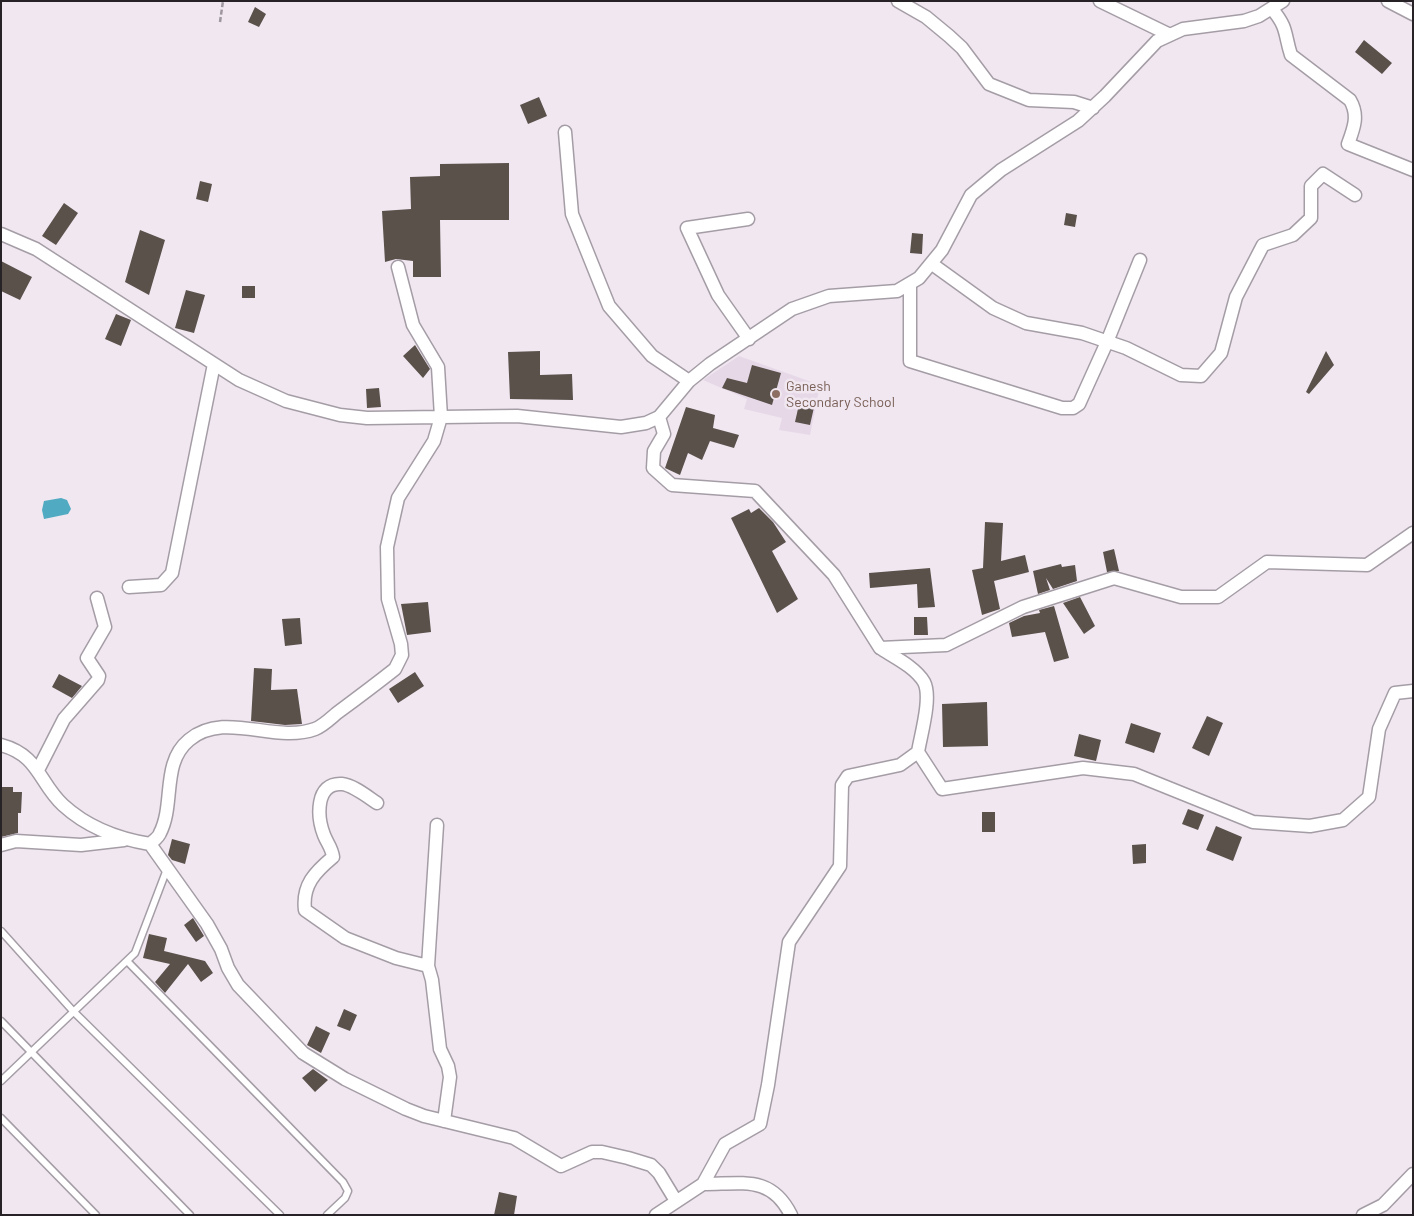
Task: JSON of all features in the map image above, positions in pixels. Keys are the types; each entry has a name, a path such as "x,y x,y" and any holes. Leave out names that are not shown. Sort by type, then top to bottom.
{"street":[{"path":"898,1 926,17 949,36 962,48 980,74 995,87 1029,100 1074,102 1093,108"},
{"path":"1100,1 1168,34"},
{"path":"1,234 36,249 214,364 259,390 314,409 367,418 518,416 622,426 646,423 659,417 690,381 710,364 779,317 809,302 829,296 851,293 884,293 910,285 932,264 971,194 1001,170 1062,133 1093,108 1148,48 1168,34 1183,29 1244,21 1272,9 1283,1"},
{"path":"1388,1 1413,14"},
{"path":"1272,9 1285,27 1292,55 1350,100 1355,108 1354,127 1348,144 1413,170"},
{"path":"565,132 572,214 610,306 652,356 690,381"},
{"path":"932,264 993,308 1026,323 1082,333 1126,348 1181,375 1201,376 1221,353 1236,297 1263,246 1293,235 1311,218 1312,186 1323,174 1355,195"},
{"path":"748,219 687,228 718,295 749,339"},
{"path":"910,285 910,361 1062,408 1073,408 1079,404 1107,342 1140,260"},
{"path":"150,844 160,834 170,777 176,758 182,747 191,738 212,727 238,728 273,733 316,729 395,669 402,655 401,644 388,599 387,547 398,498 434,441 441,417 438,367 413,325 398,267"},
{"path":"129,587 161,586 172,573 214,364"},
{"path":"659,417 664,434 654,451 653,468 672,485 755,491 834,575 880,648 911,669 923,681 927,694 918,752 942,789 1083,768 1134,774 1253,822 1310,826 1343,820 1368,798 1379,729 1395,693 1413,691"},
{"path":"880,648 946,645 1023,607 1114,578 1181,597 1218,597 1267,562 1367,565 1413,533"},
{"path":"38,770 64,719 98,680 99,676 87,658 87,654 104,627 97,598"},
{"path":"1,745 17,752 38,770 62,805 86,822 124,840"},
{"path":"656,1215 676,1200 703,1184 725,1144 760,1124 768,1085 789,942 840,866 842,785 848,776 900,765 918,752"},
{"path":"377,803 344,784 329,785 323,791 319,809 324,836 332,849 333,857 314,873 303,898 305,910 345,938 396,958 428,966"},
{"path":"437,825 428,966 432,980 440,1049 448,1066 450,1077 444,1120"},
{"path":"1,845 16,841 81,845 124,840 150,844 207,924 238,985 303,1053 345,1079 406,1109 514,1138 561,1166 592,1152 602,1152 651,1165 676,1200"},
{"path":"1363,1215 1383,1205 1413,1174"},
{"path":"703,1184 764,1185 784,1200 791,1215"}],"lane":[{"path":"1,1080 135,953 167,868"},
{"path":"1,931 73,1011 280,1215"},
{"path":"127,961 343,1182 348,1191 345,1198 327,1215"},
{"path":"1,1021 190,1215"},
{"path":"1,1118 96,1215"}],"path":[{"path":"220,22 223,1"}],"shaded area":[{"name":"Ganesh Secondary School","path":"739,356 820,385 810,435 779,430 782,418 744,409 747,399 703,380"}],"water":[{"path":"61,498 67,500 71,509 68,514 44,519 42,510 44,501"}],"building":[{"path":"255,7 266,14 259,27 248,22"},
{"path":"1364,40 1392,63 1382,74 1355,52"},
{"path":"539,97 547,116 528,124 520,105"},
{"path":"509,163 509,220 440,220 441,277 413,277 413,261 396,259 385,262 382,211 411,209 410,177 440,176 440,164"},
{"path":"200,181 212,184 208,202 196,199"},
{"path":"64,203 78,213 56,245 42,236"},
{"path":"1066,213 1077,215 1075,227 1064,225"},
{"path":"140,230 165,240 149,295 125,282"},
{"path":"912,233 923,234 922,254 910,253"},
{"path":"1,261 32,277 20,300 1,291"},
{"path":"242,286 255,286 255,298 242,298"},
{"path":"186,290 205,295 194,333 175,328"},
{"path":"116,314 131,320 121,346 105,339"},
{"path":"415,345 430,369 423,378 403,356"},
{"path":"540,351 540,375 572,374 573,400 510,399 508,352"},
{"path":"1326,351 1334,365 1309,394 1306,392"},
{"path":"752,365 781,373 772,405 722,388 727,378 747,383"},
{"path":"379,388 381,407 367,408 366,389"},
{"path":"800,400 815,403 810,425 795,422"},
{"path":"686,407 715,415 713,428 739,435 734,448 710,441 702,460 688,453 680,475 665,468"},
{"path":"759,508 773,522 786,542 772,551 798,599 777,613 731,518 749,509 751,513"},
{"path":"985,522 1003,523 1001,561 1025,555 1029,572 994,581 1000,609 982,615 972,570 983,568"},
{"path":"1114,549 1119,571 1107,572 1103,552"},
{"path":"1061,564 1062,567 1075,565 1077,581 1053,589 1046,578 1050,590 1038,594 1033,571"},
{"path":"930,568 935,607 918,608 917,584 870,588 869,573"},
{"path":"1080,597 1095,626 1084,634 1063,603"},
{"path":"428,602 431,632 407,635 401,604"},
{"path":"1054,606 1069,658 1054,662 1045,632 1012,637 1009,623 1024,616 1040,613 1039,610"},
{"path":"914,617 927,617 928,635 914,635"},
{"path":"300,618 302,644 285,646 282,619"},
{"path":"254,668 272,669 271,690 297,689 302,724 285,725 251,721"},
{"path":"415,672 424,686 398,703 389,689"},
{"path":"59,674 82,686 72,698 52,687"},
{"path":"987,702 988,746 943,747 942,704"},
{"path":"1207,716 1223,723 1209,756 1192,748"},
{"path":"1131,723 1161,733 1154,753 1125,743"},
{"path":"1079,734 1101,740 1096,761 1074,756"},
{"path":"2,787 13,787 13,792 22,792 21,813 18,813 18,833 1,837"},
{"path":"1188,809 1204,815 1198,830 1182,824"},
{"path":"982,812 995,812 995,832 982,832"},
{"path":"1216,826 1242,837 1233,861 1206,850"},
{"path":"172,839 190,844 185,864 172,860 168,855"},
{"path":"1146,844 1146,863 1133,864 1132,845"},
{"path":"193,918 204,936 196,942 184,925"},
{"path":"149,934 167,938 164,951 205,961 213,973 201,982 188,964 165,993 155,982 170,964 143,958"},
{"path":"344,1009 357,1015 350,1031 337,1026"},
{"path":"316,1026 330,1033 321,1053 307,1045"},
{"path":"313,1069 328,1080 315,1092 302,1078"},
{"path":"499,1192 517,1196 514,1215 494,1215"}],"place":[{"name":"Ganesh Secondary School","path":"776,394"}]}
